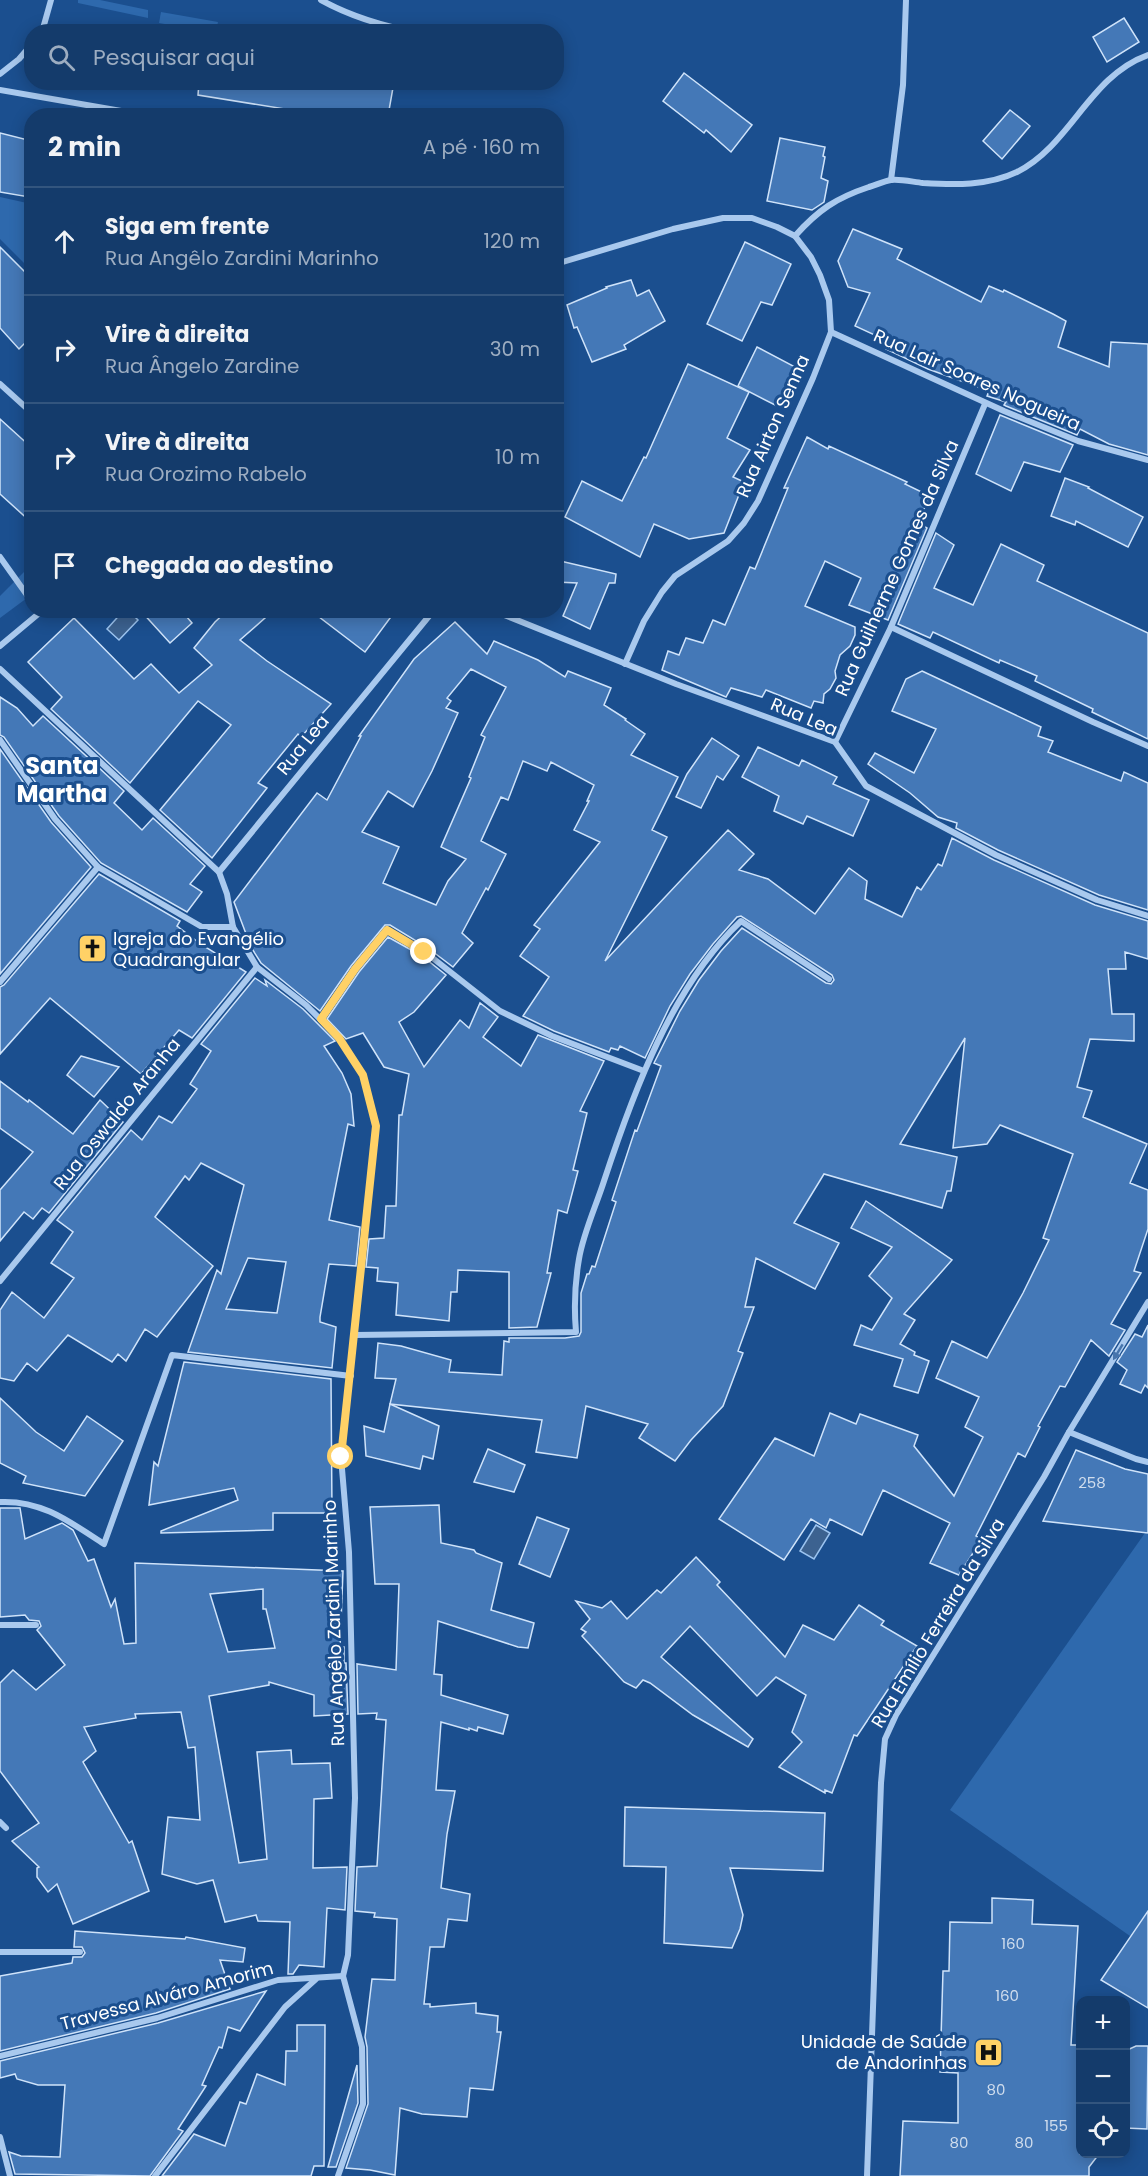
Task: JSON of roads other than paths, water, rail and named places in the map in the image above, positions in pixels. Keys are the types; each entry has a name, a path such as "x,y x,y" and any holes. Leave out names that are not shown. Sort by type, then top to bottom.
{"street":[{"path":"44,24 51,0"},
{"path":"321,0 340,10 384,24"},
{"path":"891,180 903,85 906,0"},
{"path":"0,74 24,53"},
{"path":"795,236 824,206 847,194 891,180 940,184 986,183 1017,172 1041,155 1066,130 1085,104 1112,76 1148,56"},
{"path":"0,90 104,108"},
{"path":"564,262 673,229 723,218 752,218 777,226 795,236 811,257 829,300 831,332"},
{"name":"Rua Lair Soares Nogueira","path":"831,332 985,404 1078,441 1148,460"},
{"name":"Rua Airton Senna","path":"625,664 644,621 675,576 728,541 744,523 758,501 831,332"},
{"path":"0,384 24,405"},
{"name":"Rua Guilherme Gomes da Silva","path":"835,742 891,627 985,404"},
{"path":"0,557 24,591"},
{"path":"0,646 33,618"},
{"name":"Rua Lea","path":"219,872 427,618"},
{"name":"Rua Lea","path":"512,618 625,664 835,742 866,786 996,855 1097,900 1148,916"},
{"path":"891,627 1148,746"},
{"path":"0,669 219,872 227,894 233,927 257,967"},
{"path":"0,740 55,819 98,867 202,927 233,927"},
{"path":"0,982 98,867"},
{"path":"355,1335 576,1332 579,1259 619,1135 644,1071 680,1001 721,940 741,921 829,979"},
{"path":"321,1019 355,969 387,930 424,952 500,1011 552,1036 644,1071"},
{"name":"Rua Angêlo Zardini Marinho","path":"257,967 306,1005 339,1038 363,1075 376,1126 341,1457 349,1552 354,1818 348,1955 343,1976"},
{"name":"Rua Oswaldo Aranha","path":"0,1281 257,967"},
{"name":"Rua Emílio Ferreira da Silva","path":"867,2176 881,1783 885,1739 931,1658 1044,1477 1148,1302"},
{"path":"0,1502 17,1501 60,1515 104,1544 172,1354 351,1376"},
{"path":"1069,1432 1136,1459 1148,1461"},
{"path":"0,1625 36,1625"},
{"path":"0,1822 6,1828"},
{"path":"0,1952 80,1952"},
{"path":"338,2176 363,2104 362,2047 343,1976"},
{"name":"Travessa Alváro Amorim","path":"0,2056 157,2018 278,1980 343,1976"},
{"path":"155,2176 285,2007 316,1978"},
{"path":"0,2137 10,2176"}],"place":[{"name":"Igreja do Evangélio Quadrangular","path":"92,949"},
{"name":"Unidade de Saúde de Andorinhas","path":"988,2052"}],"district":[{"name":"Santa Martha","path":"62,780"}]}
